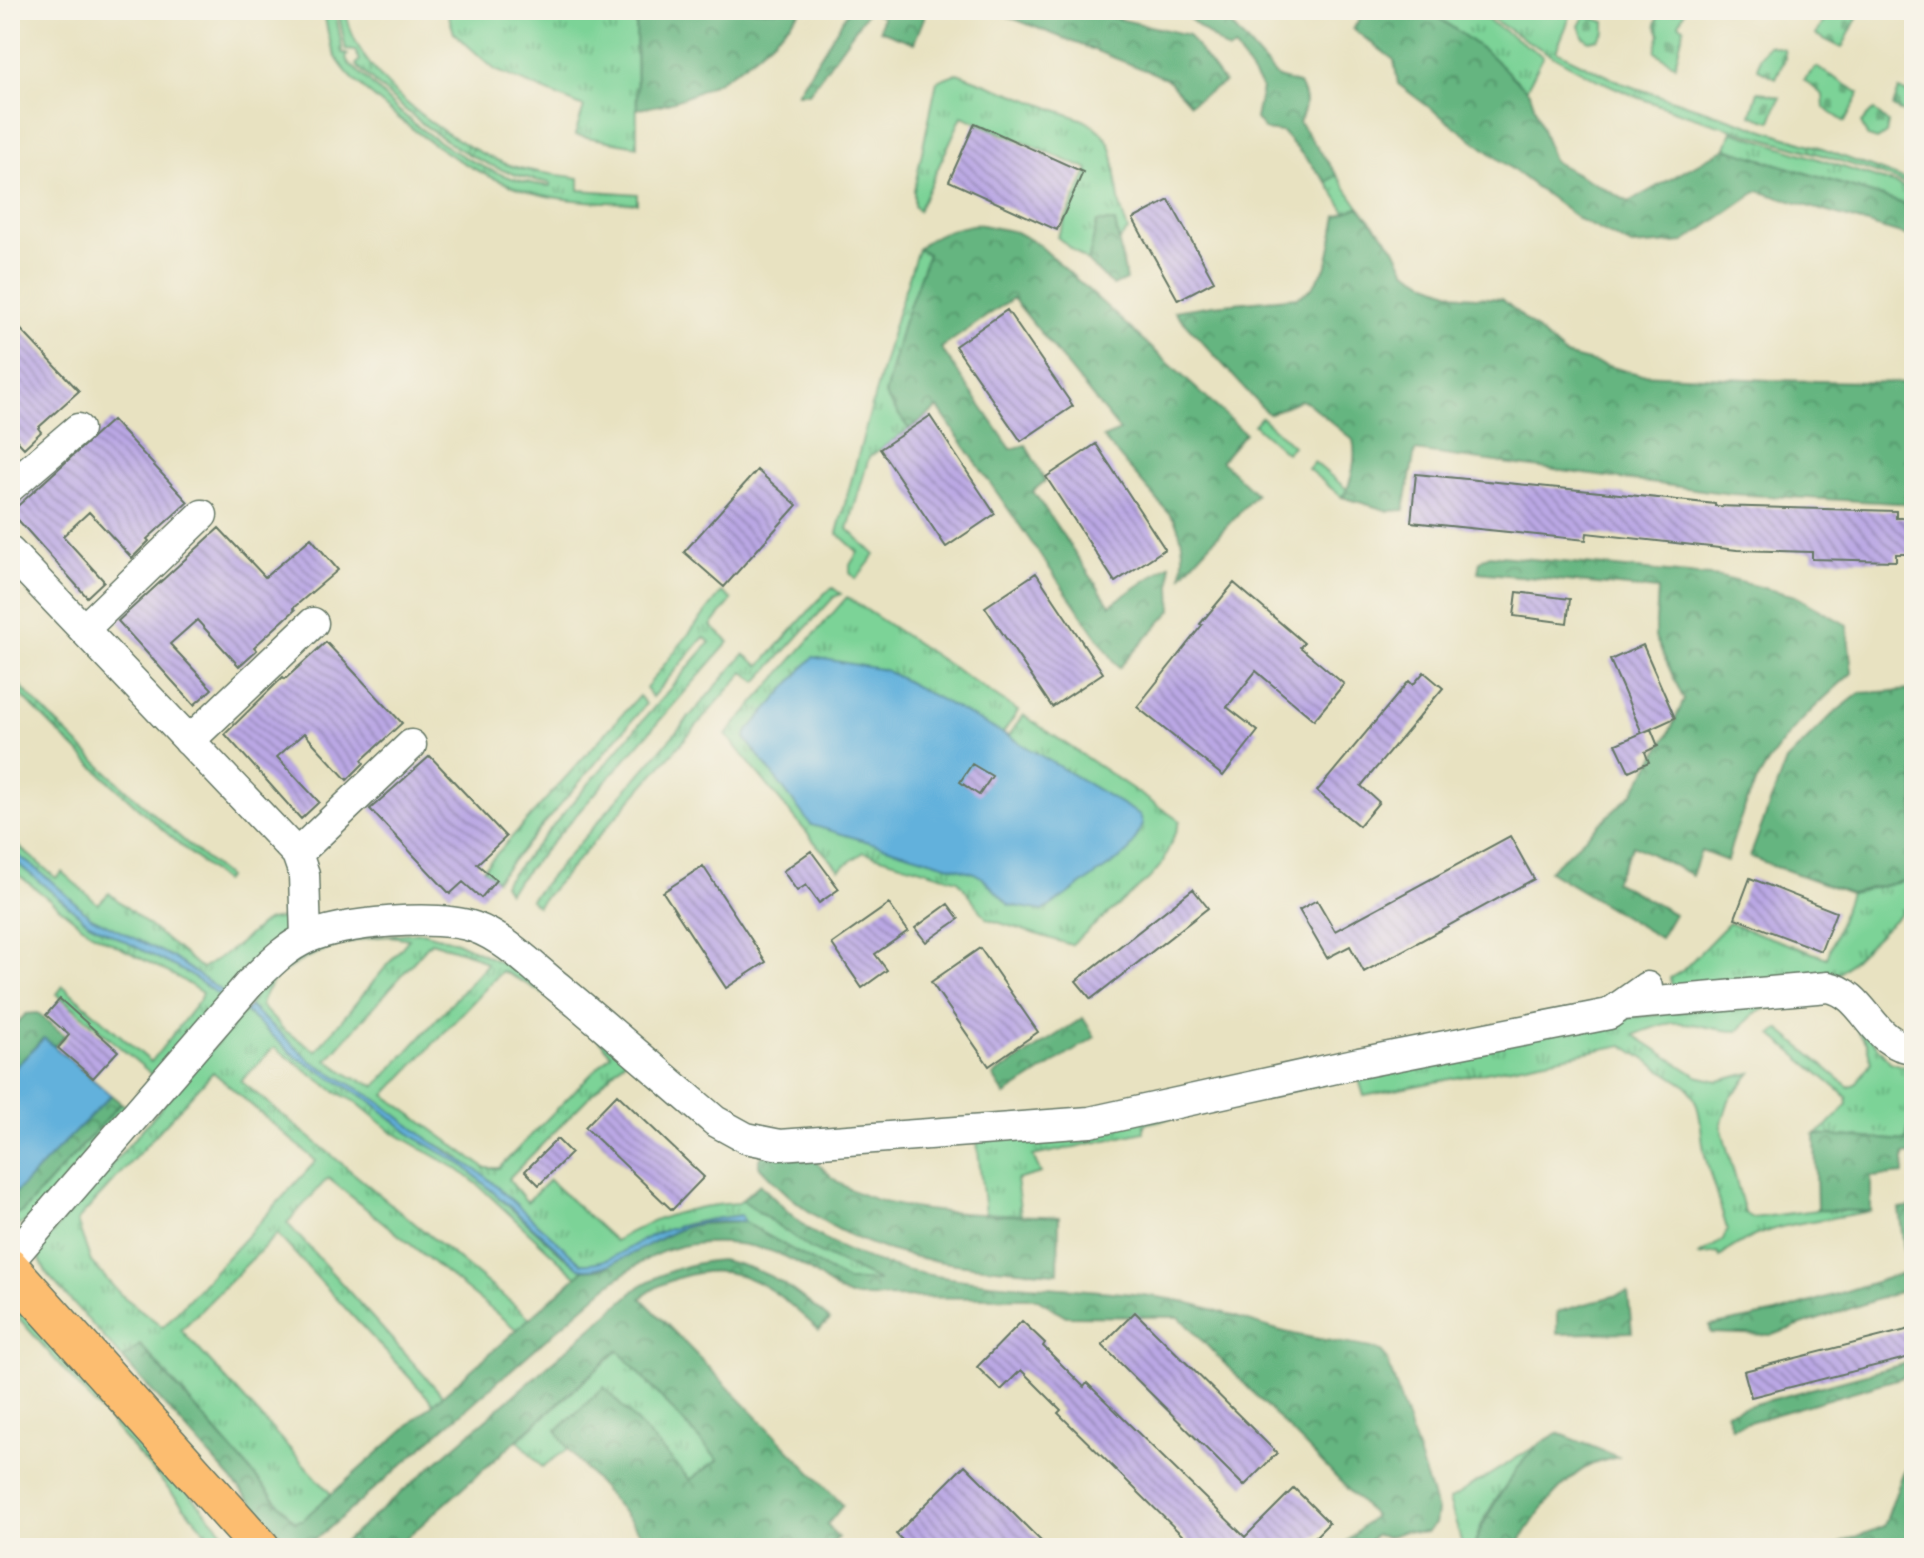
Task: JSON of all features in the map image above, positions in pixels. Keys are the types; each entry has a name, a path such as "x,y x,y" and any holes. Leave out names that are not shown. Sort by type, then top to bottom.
{"main road":[{"path":"10,1268 261,1548"}],"street":[{"path":"10,487 78,429"},
{"path":"84,629 202,515"},
{"path":"10,552 297,854 304,874 306,938"},
{"path":"189,741 313,623"},
{"path":"297,854 411,745"},
{"path":"10,1260 250,983 274,959 306,938 342,928 387,923 445,923 476,928 522,958 715,1121 746,1138 780,1145 1090,1122 1359,1063 1609,1014 1647,987"},
{"path":"1621,1006 1828,987 1840,989 1855,1000 1870,1023 1887,1040 1903,1048 1914,1048"}],"green space":[{"path":"324,10 335,10 343,53 348,55 349,64 414,123 469,160 510,177 550,186 550,183 494,167 421,123 356,65 360,60 355,51 346,50 338,10 346,10 353,35 366,59 385,82 407,104 458,140 515,167 579,178 579,190 637,194 637,203 573,200 534,193 491,177 451,156 396,116 345,70 331,46"},
{"path":"447,10 636,10 637,146 575,135 584,107 495,70 454,33"},
{"path":"636,10 802,10 767,45 728,75 685,97 637,109"},
{"path":"849,10 869,10 809,93 797,93"},
{"path":"869,10 927,10 914,43 880,30 882,16"},
{"path":"991,10 1080,10 1188,35 1224,83 1190,104 1166,78"},
{"path":"1179,10 1218,10 1278,78 1299,84 1305,103 1299,122 1337,175 1327,182 1282,132 1265,130 1256,119 1262,88 1235,48 1228,51"},
{"path":"1366,10 1428,10 1489,54 1530,93 1553,161 1629,202 1726,148 1914,207 1914,238 1758,191 1684,242 1632,246 1580,220 1398,84 1394,60 1353,29"},
{"path":"1428,10 1472,10 1543,56 1526,90 1489,54"},
{"path":"1478,10 1573,10 1556,51 1624,84 1817,147 1914,183 1914,188 1623,91 1567,64"},
{"path":"1659,10 1685,10 1679,24 1684,27 1675,65 1655,52 1660,34 1656,25"},
{"path":"1830,10 1861,10 1842,48 1816,35"},
{"path":"1585,15 1605,22 1605,32 1599,39 1589,41 1583,36 1579,26"},
{"path":"1768,45 1784,49 1785,58 1776,78 1758,69 1760,57"},
{"path":"1816,67 1860,93 1845,122 1824,108 1823,95 1804,80"},
{"path":"957,73 1086,121 1104,135 1112,151 1119,203 1128,231 1119,240 1115,223 1098,222 1088,262 1057,237 1089,170 962,116 918,211 914,206 914,190 937,81"},
{"path":"1899,90 1914,95 1914,119 1893,107"},
{"path":"1758,91 1780,97 1771,121 1751,115"},
{"path":"1874,110 1888,123 1886,134 1877,140 1868,137 1861,123"},
{"path":"1732,131 1898,185 1914,192 1914,207 1726,148"},
{"path":"1337,175 1359,207 1346,212 1327,182"},
{"path":"1359,207 1395,248 1405,269 1428,283 1462,296 1502,299 1565,355 1639,374 1914,383 1914,504 1731,494 1415,451 1404,510 1389,511 1342,497 1353,470 1353,440 1307,402 1300,400 1268,414 1174,311 1298,297 1312,288 1327,265 1337,216"},
{"path":"1097,222 1115,222 1126,280 1113,286 1088,262"},
{"path":"977,224 1016,232 1038,244 1245,433 1221,461 1256,494 1182,575 1182,546 1174,519 1103,438 1120,431 1013,298 941,348 1011,449 1026,445 1045,481 1033,491 1110,605 1170,564 1172,610 1119,668 938,408 909,429 885,395 903,324 928,254 918,249 938,235"},
{"path":"918,249 928,254 903,324 885,395 909,429 869,457 848,529 875,555 856,579 850,573 850,565 858,552 837,533 896,317"},
{"path":"1261,417 1293,446 1286,453 1254,425"},
{"path":"1314,462 1348,490 1342,497 1308,469"},
{"path":"1489,555 1720,577 1795,596 1847,625 1852,673 1807,715 1773,755 1747,802 1727,861 1701,851 1692,875 1633,845 1614,881 1674,914 1660,938 1549,871 1633,793 1669,733 1684,700 1655,637 1658,590 1478,572 1480,561"},
{"path":"833,588 841,594 834,597 757,682 744,672 537,906 530,900 744,654 760,666 825,593"},
{"path":"722,592 732,600 711,626 729,642 508,892 503,884 710,642 704,637 652,697 646,688"},
{"path":"847,597 1018,711 1003,733 1009,736 1023,715 1180,821 1162,864 1149,879 1071,945 987,919 958,880 864,852 839,869 726,735"},
{"path":"10,675 116,780 227,877 223,881 114,785 10,683"},
{"path":"1914,690 1914,879 1850,893 1750,857 1786,761 1833,714 1860,693"},
{"path":"639,696 646,704 496,880 483,869"},
{"path":"10,839 56,878 62,872 98,904 109,893 202,969 239,944 260,925 269,920 294,916 288,851 296,928 155,1077 57,994 63,986 151,1062 202,993 90,932 10,868 10,857 89,923 187,973 219,995 222,992 172,957 91,917 10,849"},
{"path":"1914,879 1914,900 1831,982 1674,996 1670,978 1682,971 1729,923 1827,958 1850,893"},
{"path":"422,932 457,942 523,973 627,1058 508,1179 527,1202 549,1180 615,1241 644,1225 674,1214 742,1200 809,1245 882,1282 847,1281 744,1222 740,1215 681,1225 617,1256 581,1263 455,1154 429,1140 377,1100 311,1061 249,1006 263,980 331,940","holes":["391,936 409,939 316,1051 284,1030 261,1006 267,990 295,964 335,947","431,942 473,955 487,964 376,1086 352,1077 327,1060","502,971 561,1006 611,1054 499,1168 485,1168 385,1095"]},
{"path":"1833,994 1890,1062 1903,1066 1914,1079 1914,1111 1906,1141 1815,1134 1827,1127 1848,1104 1847,1097 1772,1035 1779,1029 1849,1087 1857,1083 1871,1062 1867,1045 1849,1017 1837,1005 1826,1000 1767,1008 1754,1014 1738,1031 1672,1023 1634,1035 1697,1076 1718,1081 1751,1073 1729,1100 1721,1126 1745,1213 1753,1218 1817,1210 1871,1211 1772,1230 1736,1245 1720,1257 1718,1253 1697,1256 1723,1240 1727,1229 1707,1164 1699,1112 1693,1096 1688,1087 1623,1045 1364,1096 1358,1076 1144,1124 1144,1132 1033,1156 1041,1173 1016,1180 1021,1215 985,1213 977,1141 1615,1019"},
{"path":"245,1011 296,1057 371,1101 414,1137 463,1165 563,1256 584,1270 577,1277 459,1170 391,1131 356,1102 336,1092 274,1047 241,1081 530,1318 517,1330 328,1178 287,1223 443,1396 434,1404 277,1234 181,1330 332,1495 302,1520 294,1521 141,1345 123,1359 47,1274 39,1258 41,1246","holes":["213,1072 316,1161 163,1327 120,1294 91,1262 77,1221"]},
{"path":"38,1013 65,1036 55,1046 43,1038 10,1073 10,1030 26,1014"},
{"path":"1083,1018 1095,1037 1005,1095 993,1076"},
{"path":"111,1095 121,1103 22,1212 10,1215 10,1193 13,1195"},
{"path":"121,1103 127,1107 32,1218 20,1225 10,1226 10,1215 22,1212"},
{"path":"1912,1111 1914,1155 1904,1154 1904,1174 1871,1177 1871,1211 1817,1210 1815,1134 1906,1141"},
{"path":"763,1155 810,1155 841,1184 864,1195 917,1209 1059,1217 1058,1273 933,1261 860,1240 825,1222 792,1198 759,1166"},
{"path":"760,1184 814,1233 853,1253 894,1267 939,1277 1164,1298 1292,1334 1381,1352 1387,1359 1437,1511 1435,1524 1427,1532 1404,1531 1388,1537 1376,1535 1361,1548 1340,1548 1374,1516 1179,1317 1066,1316 1036,1298 850,1297 782,1255 745,1245 688,1245 653,1256 629,1270 325,1532 303,1547 292,1545 282,1536 123,1359 140,1345 294,1521 302,1520 584,1270 600,1269 682,1228 744,1222 847,1281 879,1281 811,1249 742,1200"},
{"path":"1914,1207 1914,1287 1772,1335 1711,1333 1710,1326 1776,1313 1907,1272 1899,1209"},
{"path":"720,1260 754,1269 780,1282 830,1320 819,1330 764,1286 734,1274 717,1272 675,1279 641,1298 843,1505 827,1525 838,1538 828,1548 654,1548 568,1449 557,1431 604,1387 690,1480 718,1460 618,1350 402,1542 406,1548 337,1548 640,1286 678,1268"},
{"path":"10,1291 238,1548 220,1548 10,1308"},
{"path":"1628,1292 1632,1332 1557,1334 1557,1312"},
{"path":"619,1350 718,1460 690,1480 604,1388 557,1430 568,1449 542,1467 518,1440"},
{"path":"1914,1361 1914,1374 1732,1427 1726,1412"},
{"path":"1558,1433 1618,1457 1593,1464 1571,1479 1539,1513 1516,1548 1474,1548 1491,1510 1520,1466 1537,1446"},
{"path":"1536,1446 1491,1507 1474,1548 1463,1548 1449,1500"},
{"path":"1914,1457 1914,1548 1828,1548 1884,1526 1903,1473"}],"water":[{"path":"813,657 885,670 1008,736 1140,815 1143,825 1128,853 1043,911 1009,905 974,873 811,825 745,738"},
{"path":"10,849 91,917 172,957 223,992 219,995 187,973 89,923 10,857"},
{"path":"249,1006 311,1061 377,1100 429,1140 484,1175 581,1263 611,1258 655,1234 687,1224 741,1215 744,1222 690,1226 603,1267 579,1268 463,1165 414,1137 371,1101 296,1057 245,1011"},
{"path":"44,1038 111,1095 12,1196 10,1073"}],"building":[{"path":"975,123 1083,172 1057,230 949,181"},
{"path":"1169,200 1214,281 1178,300 1133,219"},
{"path":"1007,310 1073,406 1021,441 955,346"},
{"path":"10,318 79,391 38,428 41,432 24,448 10,433"},
{"path":"930,416 995,514 946,547 880,449"},
{"path":"112,420 188,502 147,539 149,541 132,558 89,512 63,536 104,581 87,597 11,512"},
{"path":"1096,444 1165,549 1115,582 1046,477"},
{"path":"757,470 797,505 724,587 684,552"},
{"path":"1416,474 1715,506 1896,511 1896,518 1914,518 1914,554 1896,554 1896,561 1812,559 1812,552 1737,550 1587,533 1586,540 1411,522"},
{"path":"219,528 265,577 311,538 338,570 293,608 295,610 254,647 257,650 239,666 197,620 170,644 212,689 194,705 118,621"},
{"path":"1036,573 1103,673 1052,707 985,607"},
{"path":"1234,583 1304,643 1300,647 1344,684 1314,720 1256,671 1227,707 1258,731 1223,776 1137,707"},
{"path":"1517,592 1570,599 1567,623 1514,616"},
{"path":"326,642 402,723 362,760 364,763 347,780 304,733 277,757 319,802 301,819 225,734 283,677 285,679"},
{"path":"1643,645 1675,718 1642,733 1610,660"},
{"path":"1424,672 1443,688 1361,786 1379,802 1359,826 1317,791 1409,681 1413,685"},
{"path":"1651,729 1658,746 1645,752 1649,762 1629,771 1616,744"},
{"path":"430,756 506,837 477,864 496,880 481,898 463,882 450,894 370,809"},
{"path":"972,764 992,776 979,795 960,782"},
{"path":"1510,836 1534,879 1364,972 1350,946 1327,958 1299,910 1317,900 1335,931"},
{"path":"811,851 839,889 819,903 806,885 797,891 783,871"},
{"path":"703,866 766,962 726,988 663,892"},
{"path":"1750,878 1836,912 1821,951 1735,918"},
{"path":"1193,889 1208,908 1091,999 1076,981"},
{"path":"889,904 908,931 875,954 887,970 862,988 832,944"},
{"path":"948,904 959,919 926,942 915,928"},
{"path":"980,948 1038,1032 989,1066 931,982"},
{"path":"60,999 118,1051 93,1078 58,1048 69,1035 46,1015"},
{"path":"617,1094 704,1177 672,1210 585,1127"},
{"path":"557,1139 571,1153 539,1185 525,1171"},
{"path":"1135,1312 1277,1453 1244,1486 1102,1345"},
{"path":"1022,1321 1084,1387 1087,1383 1245,1537 1294,1488 1329,1523 1304,1548 1195,1548 1058,1413 1061,1410 1021,1370 1001,1390 977,1367"},
{"path":"1914,1328 1914,1356 1751,1397 1744,1371"},
{"path":"965,1465 1048,1548 910,1548 896,1534"}]}
